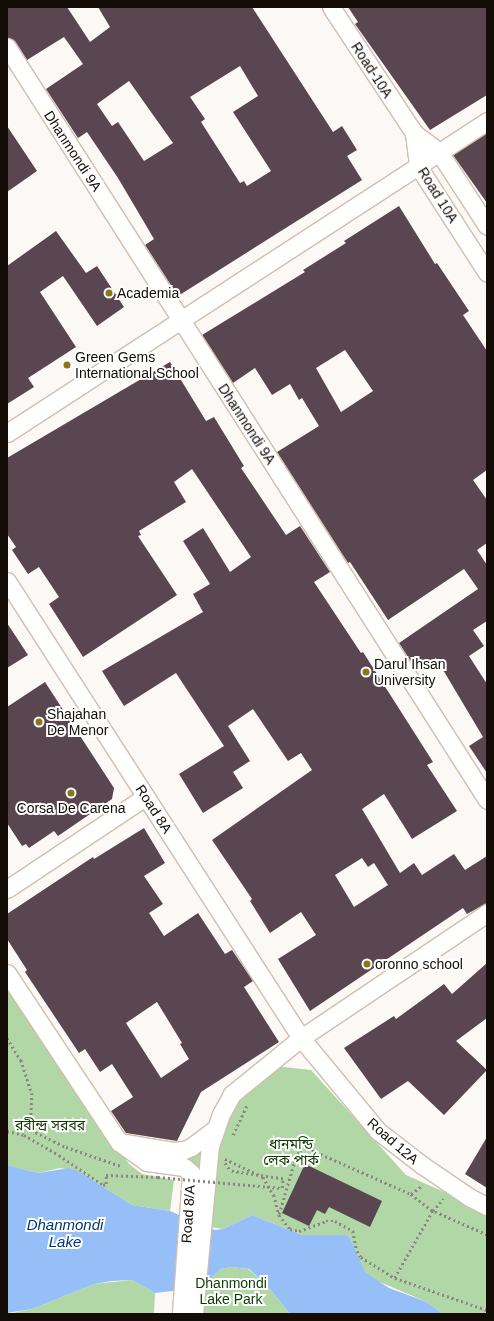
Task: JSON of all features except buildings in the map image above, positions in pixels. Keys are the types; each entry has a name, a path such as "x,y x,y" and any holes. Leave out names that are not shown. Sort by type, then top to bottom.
{"street":[{"name":"Road-10A","path":"331,7 414,133"},
{"name":"Dhanmondi 9A","path":"7,47 487,800"},
{"path":"7,432 487,121"},
{"name":"Road 10A","path":"414,133 439,152 487,226"},
{"name":"Road 10A","path":"414,133 418,166 487,273"},
{"name":"Road 8A","path":"7,581 301,1038"},
{"path":"7,889 146,797"},
{"name":"Road 8/A","path":"182,1314 199,1173 215,1129 232,1094 301,1038 487,913"},
{"name":"Road 8/A","path":"7,973 119,1142 147,1162 184,1167 199,1173"},
{"name":"Road 12A","path":"301,1038 378,1131 428,1169 469,1197 487,1206"},
{"name":"Road 8/A","path":"119,1142 174,1151 184,1150 198,1142 215,1129"},
{"name":"Road 8/A","path":"194,1314 199,1173"}],"path":[{"path":"7,1038 21,1060 32,1093 31,1130 66,1146 125,1167"},
{"path":"232,1139 250,1100"},
{"path":"7,1131 24,1135 59,1155 103,1185 106,1184 106,1175 158,1177 282,1188 283,1179 231,1171 222,1158"},
{"path":"279,1215 294,1163 300,1150 307,1148 411,1194 433,1211 487,1235"},
{"path":"222,1158 226,1152"},
{"path":"222,1158 263,1177 274,1195 279,1215 290,1229 299,1231 326,1221 341,1224 353,1231 357,1251 361,1257 395,1278 487,1310"},
{"path":"411,1194 425,1184"},
{"path":"395,1278 433,1211 448,1194"},
{"path":"108,1314 116,1314"}],"green space":[{"name":"রবীন্দ্র সরবর","path":"7,989 129,1164 142,1174 174,1180 170,1211 132,1205 80,1172 60,1168 38,1173 7,1165"},
{"name":"ধানমন্ডি লেক পার্ক","path":"274,1066 311,1070 406,1175 487,1211 487,1314 443,1314 427,1302 375,1280 364,1272 350,1238 346,1235 302,1235 252,1215 223,1229 204,1226 215,1142 245,1089"},
{"path":"203,1148 199,1170 183,1155"},
{"name":"Dhanmondi Lake Park","path":"231,1267 248,1269 266,1284 290,1314 198,1314 205,1281 221,1269"},
{"path":"132,1280 155,1293 154,1314 7,1314 32,1309 94,1284"}],"water":[{"name":"Dhanmondi Lake","path":"7,1165 38,1173 69,1168 80,1172 132,1205 170,1211 215,1230 223,1229 252,1215 302,1235 346,1235 350,1238 365,1272 389,1288 427,1302 443,1314 290,1314 266,1284 249,1269 231,1267 221,1269 198,1288 155,1293 132,1280 112,1281 94,1284 32,1309 7,1313"}],"place":[{"name":"Academia","path":"109,293"},
{"name":"Green Gems International School","path":"67,365"},
{"name":"Darul Ihsan University","path":"366,672"},
{"name":"Shajahan De Menor","path":"39,722"},
{"name":"Corsa De Carena","path":"71,793"},
{"name":"oronno school","path":"367,964"}]}
